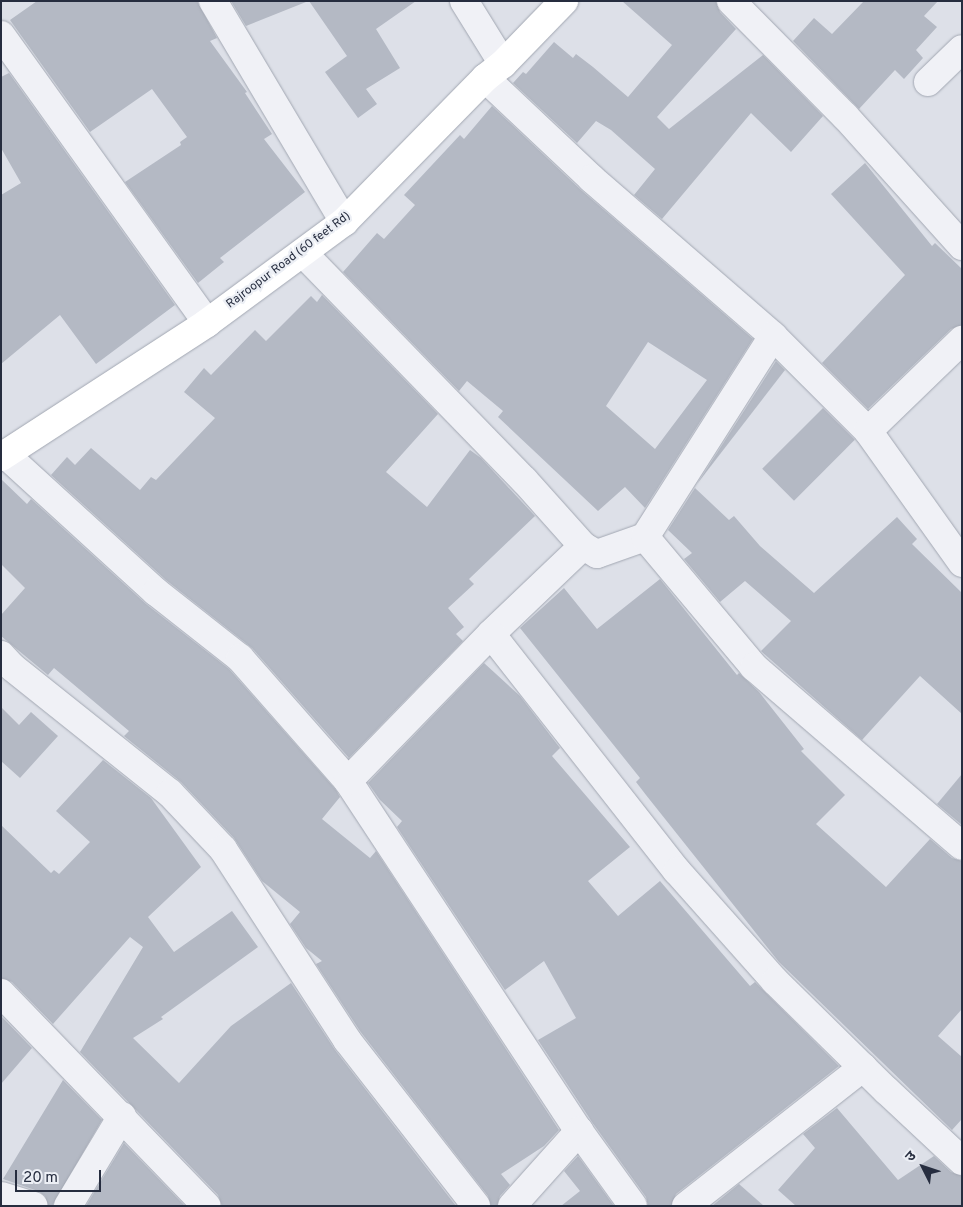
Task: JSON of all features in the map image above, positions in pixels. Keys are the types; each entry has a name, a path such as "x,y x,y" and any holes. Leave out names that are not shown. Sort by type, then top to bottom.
{"main road":[{"name":"Rajroopur Road (60 feet Rd)","path":"4,457 207,323 344,222 564,1"}],"street":[{"path":"213,1 344,222"},
{"path":"464,1 494,71 592,179 773,336 868,431 962,563"},
{"path":"731,1 845,116 962,246"},
{"path":"1,35 207,323"},
{"path":"928,82 962,49"},
{"path":"303,253 524,480 583,546 598,554 645,537 773,336"},
{"path":"868,431 962,340"},
{"path":"4,457 156,592 240,658 348,781 579,1131 633,1206"},
{"path":"645,537 754,667 962,846"},
{"path":"348,781 491,634 583,546"},
{"path":"491,634 677,871 775,980 962,1161"},
{"path":"5,666 170,793 223,849 347,1040 476,1206"},
{"path":"1,993 207,1206"},
{"path":"686,1206 863,1067"},
{"path":"68,1206 122,1116"},
{"path":"512,1206 579,1131"},
{"path":"1,1196 33,1206"}],"building":[{"path":"37,1 197,1 217,38 210,41 247,92 245,93 272,134 264,139 305,192 220,258 224,262 198,283 125,182 181,145 180,142 187,137 152,89 90,132 10,20"},
{"path":"231,1 306,1 306,2 246,26"},
{"path":"309,1 416,1 376,29 400,68 366,89 377,104 358,118 325,72 347,56"},
{"path":"622,1 716,1 720,12 736,29 657,117 669,129 763,55 823,116 791,152 751,113 662,219 634,195 655,169 611,130 596,121 577,143 513,83 523,72 526,74 554,42 573,58 576,54 628,97 672,45"},
{"path":"864,1 938,1 924,16 937,27 916,50 923,58 904,79 895,70 859,109 793,41 814,18 832,34"},
{"path":"9,73 175,305 96,364 60,315 1,364 1,195 21,183 1,148 1,77"},
{"path":"492,106 581,190 753,339 645,508 625,487 598,511 498,417 503,411 467,381 459,391 343,272 377,233 384,239 415,205 404,195 460,135 464,139","holes":["648,342 707,380 655,449 606,406"]},
{"path":"865,163 932,246 935,243 962,269 962,325 951,329 868,409 822,363 905,275 831,194"},
{"path":"322,295 438,414 386,472 427,507 470,450 481,458 535,516 469,579 474,584 448,608 464,627 456,634 463,641 349,758 252,648 166,580 51,475 67,457 75,465 91,448 140,490 151,477 156,480 215,418 184,392 204,368 211,375 255,330 266,341 311,296 317,302"},
{"path":"776,361 785,370 697,484"},
{"path":"823,408 855,440 794,501 762,469"},
{"path":"1,479 27,504 31,499 146,604 229,669 336,790 340,797 322,819 370,858 376,851 559,1130 544,1146 501,1174 510,1185 500,1196 497,1206 491,1206 488,1196 360,1031 316,964 322,961 306,948 290,924 300,912 262,881 234,838 181,782 124,736 129,731 54,668 48,675 1,636 1,615 25,588 1,564"},
{"path":"695,488 729,520 734,516 760,546 814,593 897,517 917,539 912,544 962,593 962,714 920,676 862,740 761,651 791,621 745,581 720,602 684,559 692,553 668,530"},
{"path":"660,579 737,675 739,673 759,692 804,749 801,751 845,795 816,824 886,887 930,839 952,858 962,861 962,1009 938,1036 962,1057 962,1119 952,1130 779,962 636,782 640,778 520,628 564,588 597,629"},
{"path":"484,663 520,696 560,748 552,756 630,847 588,881 618,916 660,881 750,986 755,982 839,1066 676,1194 671,1206 648,1206 646,1197 592,1122 538,1040 576,1018 544,961 505,990 397,827 402,821 380,800 368,783"},
{"path":"1,707 19,725 31,712 58,736 20,778 1,761"},
{"path":"103,760 151,798 201,867 148,917 174,952 232,911 258,947 161,1017 163,1019 133,1038 179,1083 231,1026 291,983 335,1050 456,1206 222,1206 218,1195 80,1052 143,947 130,937 53,1024 12,982 1,978 1,825 51,873 54,870 59,874 90,842 56,811"},
{"path":"962,774 962,825 937,804"},
{"path":"1,1016 32,1048 1,1084"},
{"path":"63,1080 102,1120 52,1206 48,1206 45,1196 38,1191 3,1179"},
{"path":"837,1108 898,1180 934,1156 951,1172 962,1176 962,1206 796,1206 778,1190 815,1148 803,1134"},
{"path":"124,1143 185,1206 86,1206"},
{"path":"578,1156 614,1206 561,1206 580,1191 564,1171"},
{"path":"739,1184 764,1206 712,1206"}]}
